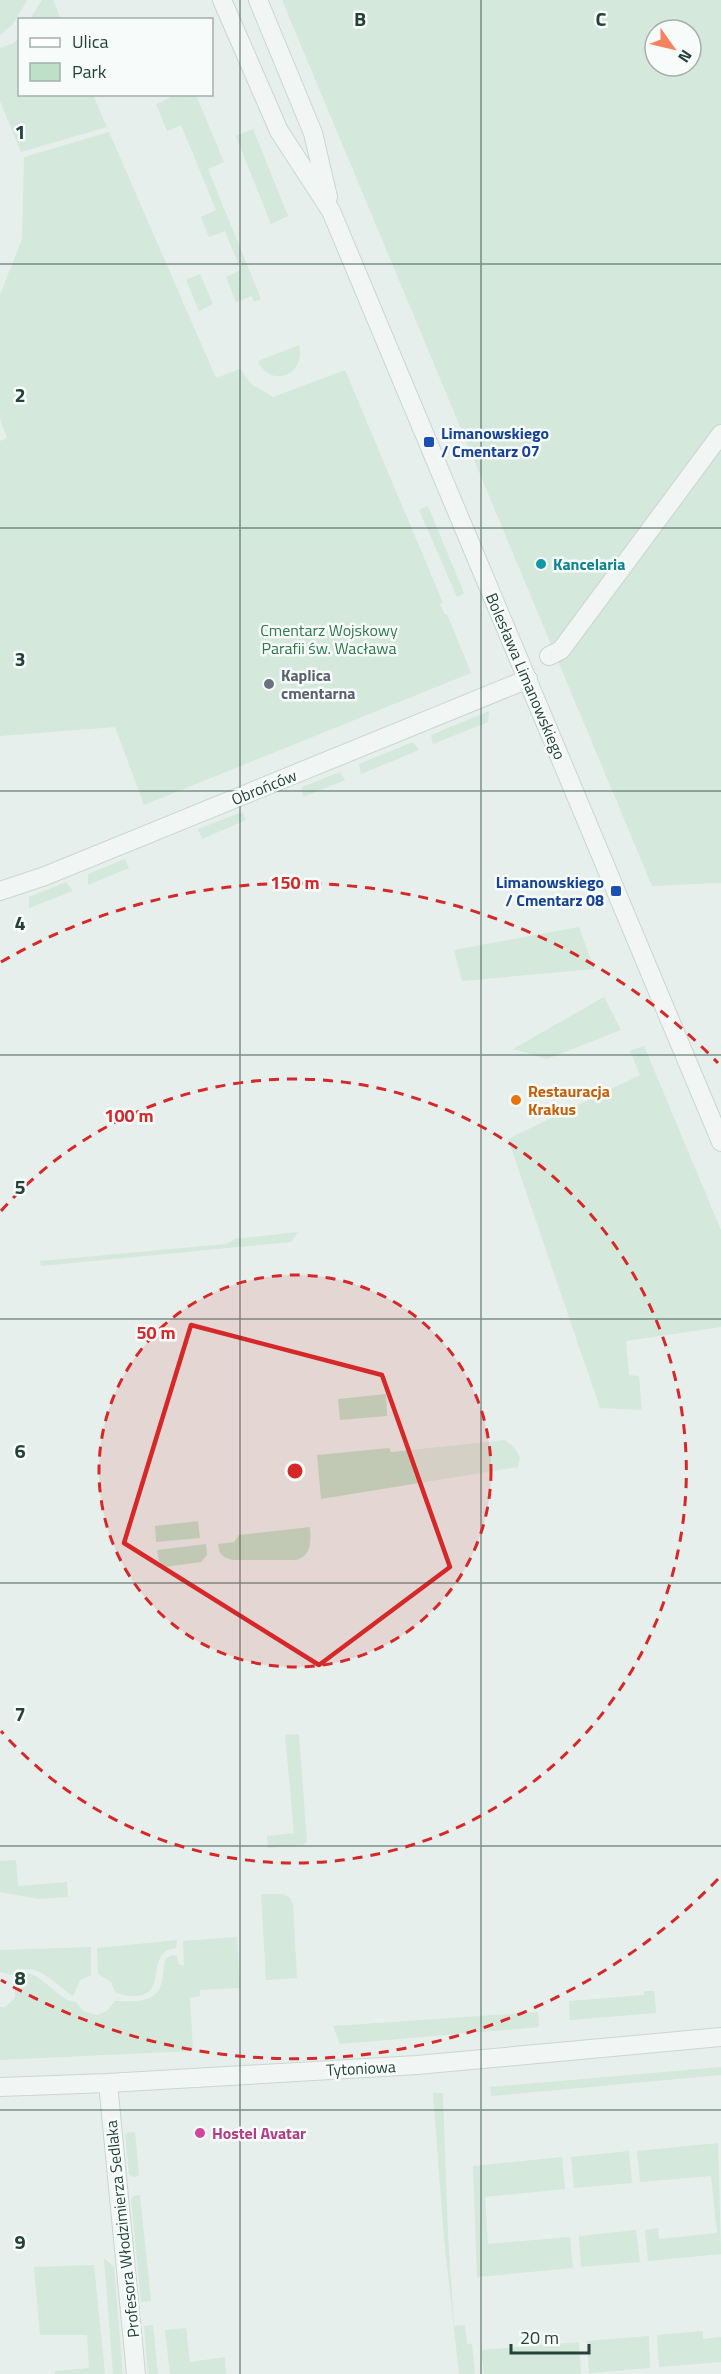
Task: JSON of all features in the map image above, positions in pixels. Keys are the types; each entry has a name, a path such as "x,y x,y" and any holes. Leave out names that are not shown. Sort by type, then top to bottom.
{"street":[{"name":"Bolesława Limanowskiego","path":"222,0 279,131 331,211"},
{"name":"Bolesława Limanowskiego","path":"258,0 313,133 331,211 721,1142"},
{"path":"549,656 561,650 721,434"},
{"name":"Obrońców","path":"0,891 45,876 528,679"},
{"name":"Tytoniowa","path":"0,2087 417,2065 721,2037"},
{"name":"Profesora Włodzimierza Sedlaka","path":"108,2083 136,2374"}],"highlighted area":[{"path":"191,1325 382,1375 450,1567 319,1665 124,1543"}],"green space":[{"path":"0,0 27,0 13,24 0,35"},
{"path":"42,0 53,0 61,18 31,18"},
{"path":"282,0 721,0 721,883 652,886"},
{"path":"18,38 18,96 93,96 107,127 21,152 0,101 0,48 14,43"},
{"path":"169,96 196,96 224,162 208,169 261,299 254,302 252,296 236,302 226,277 241,270 225,231 209,237 201,217 216,210 181,125 167,131 156,104 170,98"},
{"path":"253,129 288,216 271,224 236,136"},
{"name":"Cmentarz Wojskowy Parafii św. Wacława","path":"109,132 216,378 240,369 251,384 273,397 345,370 443,603 440,604 445,615 447,614 471,673 144,805 115,727 0,736 0,441 7,438 0,418 0,295 22,239 24,157"},
{"path":"200,274 213,304 199,311 186,280"},
{"path":"299,345 298,364 286,375 271,375 258,361"},
{"path":"428,506 464,593 457,597 419,510"},
{"path":"489,711 488,722 433,744 431,735"},
{"path":"413,742 419,750 361,774 359,764"},
{"path":"340,772 345,780 303,797 302,787"},
{"path":"242,812 246,820 202,839 198,829"},
{"path":"125,859 129,868 88,885 88,874"},
{"path":"66,882 73,891 29,908 29,897"},
{"path":"579,927 594,969 462,981 454,950"},
{"path":"604,997 621,1030 547,1059 513,1049"},
{"path":"644,1046 721,1230 721,1327 626,1341 629,1375 639,1376 642,1410 600,1408 508,1139 640,1075 630,1051"},
{"path":"298,1232 291,1242 41,1266 40,1261 226,1244 235,1239"},
{"path":"386,1394 387,1416 340,1420 338,1399"},
{"path":"505,1440 514,1447 520,1458 518,1467 321,1499 317,1455 389,1448 391,1452"},
{"path":"198,1521 200,1538 156,1542 155,1526"},
{"path":"310,1527 308,1551 306,1555 297,1560 232,1560 222,1555 218,1547 218,1544 234,1542 239,1535"},
{"path":"206,1544 207,1555 201,1562 165,1567 159,1561 157,1550"},
{"path":"299,1734 307,1842 303,1845 268,1848 267,1836 294,1833 285,1735"},
{"path":"16,1860 18,1886 67,1882 68,1897 39,1899 0,1892 0,1861"},
{"path":"261,1894 283,1894 290,1898 293,1905 297,1978 266,1980"},
{"path":"237,1937 240,1988 200,1990 200,1996 190,1998 193,2051 0,2060 0,2007 5,2007 15,1998 15,1981 22,1975 36,1976 60,1995 76,2002 83,2011 97,2015 107,2011 115,2001 144,2000 155,1994 162,1981 166,1958 177,1956 179,1965 184,1965 183,1941"},
{"path":"177,1940 176,1948 165,1951 160,1959 152,1987 146,1994 135,1996 116,1993 111,1982 98,1974 97,1948"},
{"path":"91,1947 91,1975 80,1980 73,1996 44,1974 36,1971 20,1970 12,1975 0,1972 0,1950"},
{"path":"644,1991 654,1991 656,2013 570,2020 569,2001 644,1995"},
{"path":"538,2012 539,2027 340,2044 333,2026"},
{"path":"721,2067 721,2075 491,2096 490,2087"},
{"path":"433,2093 443,2093 454,2326 465,2325 467,2344 472,2344 475,2374 459,2374 444,2239"},
{"path":"135,2132 139,2176 133,2177 129,2174 125,2133"},
{"path":"718,2143 721,2254 648,2261 645,2230 658,2228 659,2239 717,2233 711,2176 640,2182 637,2151"},
{"path":"629,2151 632,2183 574,2188 571,2157"},
{"path":"562,2157 565,2189 485,2197 488,2244 570,2237 573,2268 477,2277 473,2166"},
{"path":"140,2195 151,2301 141,2302 131,2199"},
{"path":"636,2230 640,2262 581,2267 579,2236"},
{"path":"104,2258 114,2267 123,2374 113,2374"},
{"path":"94,2265 105,2374 55,2374 55,2371 89,2368 87,2335 40,2335 34,2267"},
{"path":"153,2325 158,2374 148,2374 144,2326"},
{"path":"186,2328 190,2362 225,2357 226,2374 170,2374 165,2330"},
{"path":"703,2331 703,2339 721,2337 721,2362 659,2367 657,2335"},
{"path":"649,2336 650,2368 589,2373 587,2341"},
{"path":"579,2342 581,2374 484,2374 481,2350"}],"place":[{"name":"Limanowskiego / Cmentarz 07","path":"429,442"},
{"name":"Kancelaria","path":"541,564"},
{"name":"Kaplica cmentarna","path":"269,684"},
{"name":"Limanowskiego / Cmentarz 08","path":"616,891"},
{"name":"Restauracja Krakus","path":"516,1100"},
{"name":"Hostel Avatar","path":"200,2133"}]}
